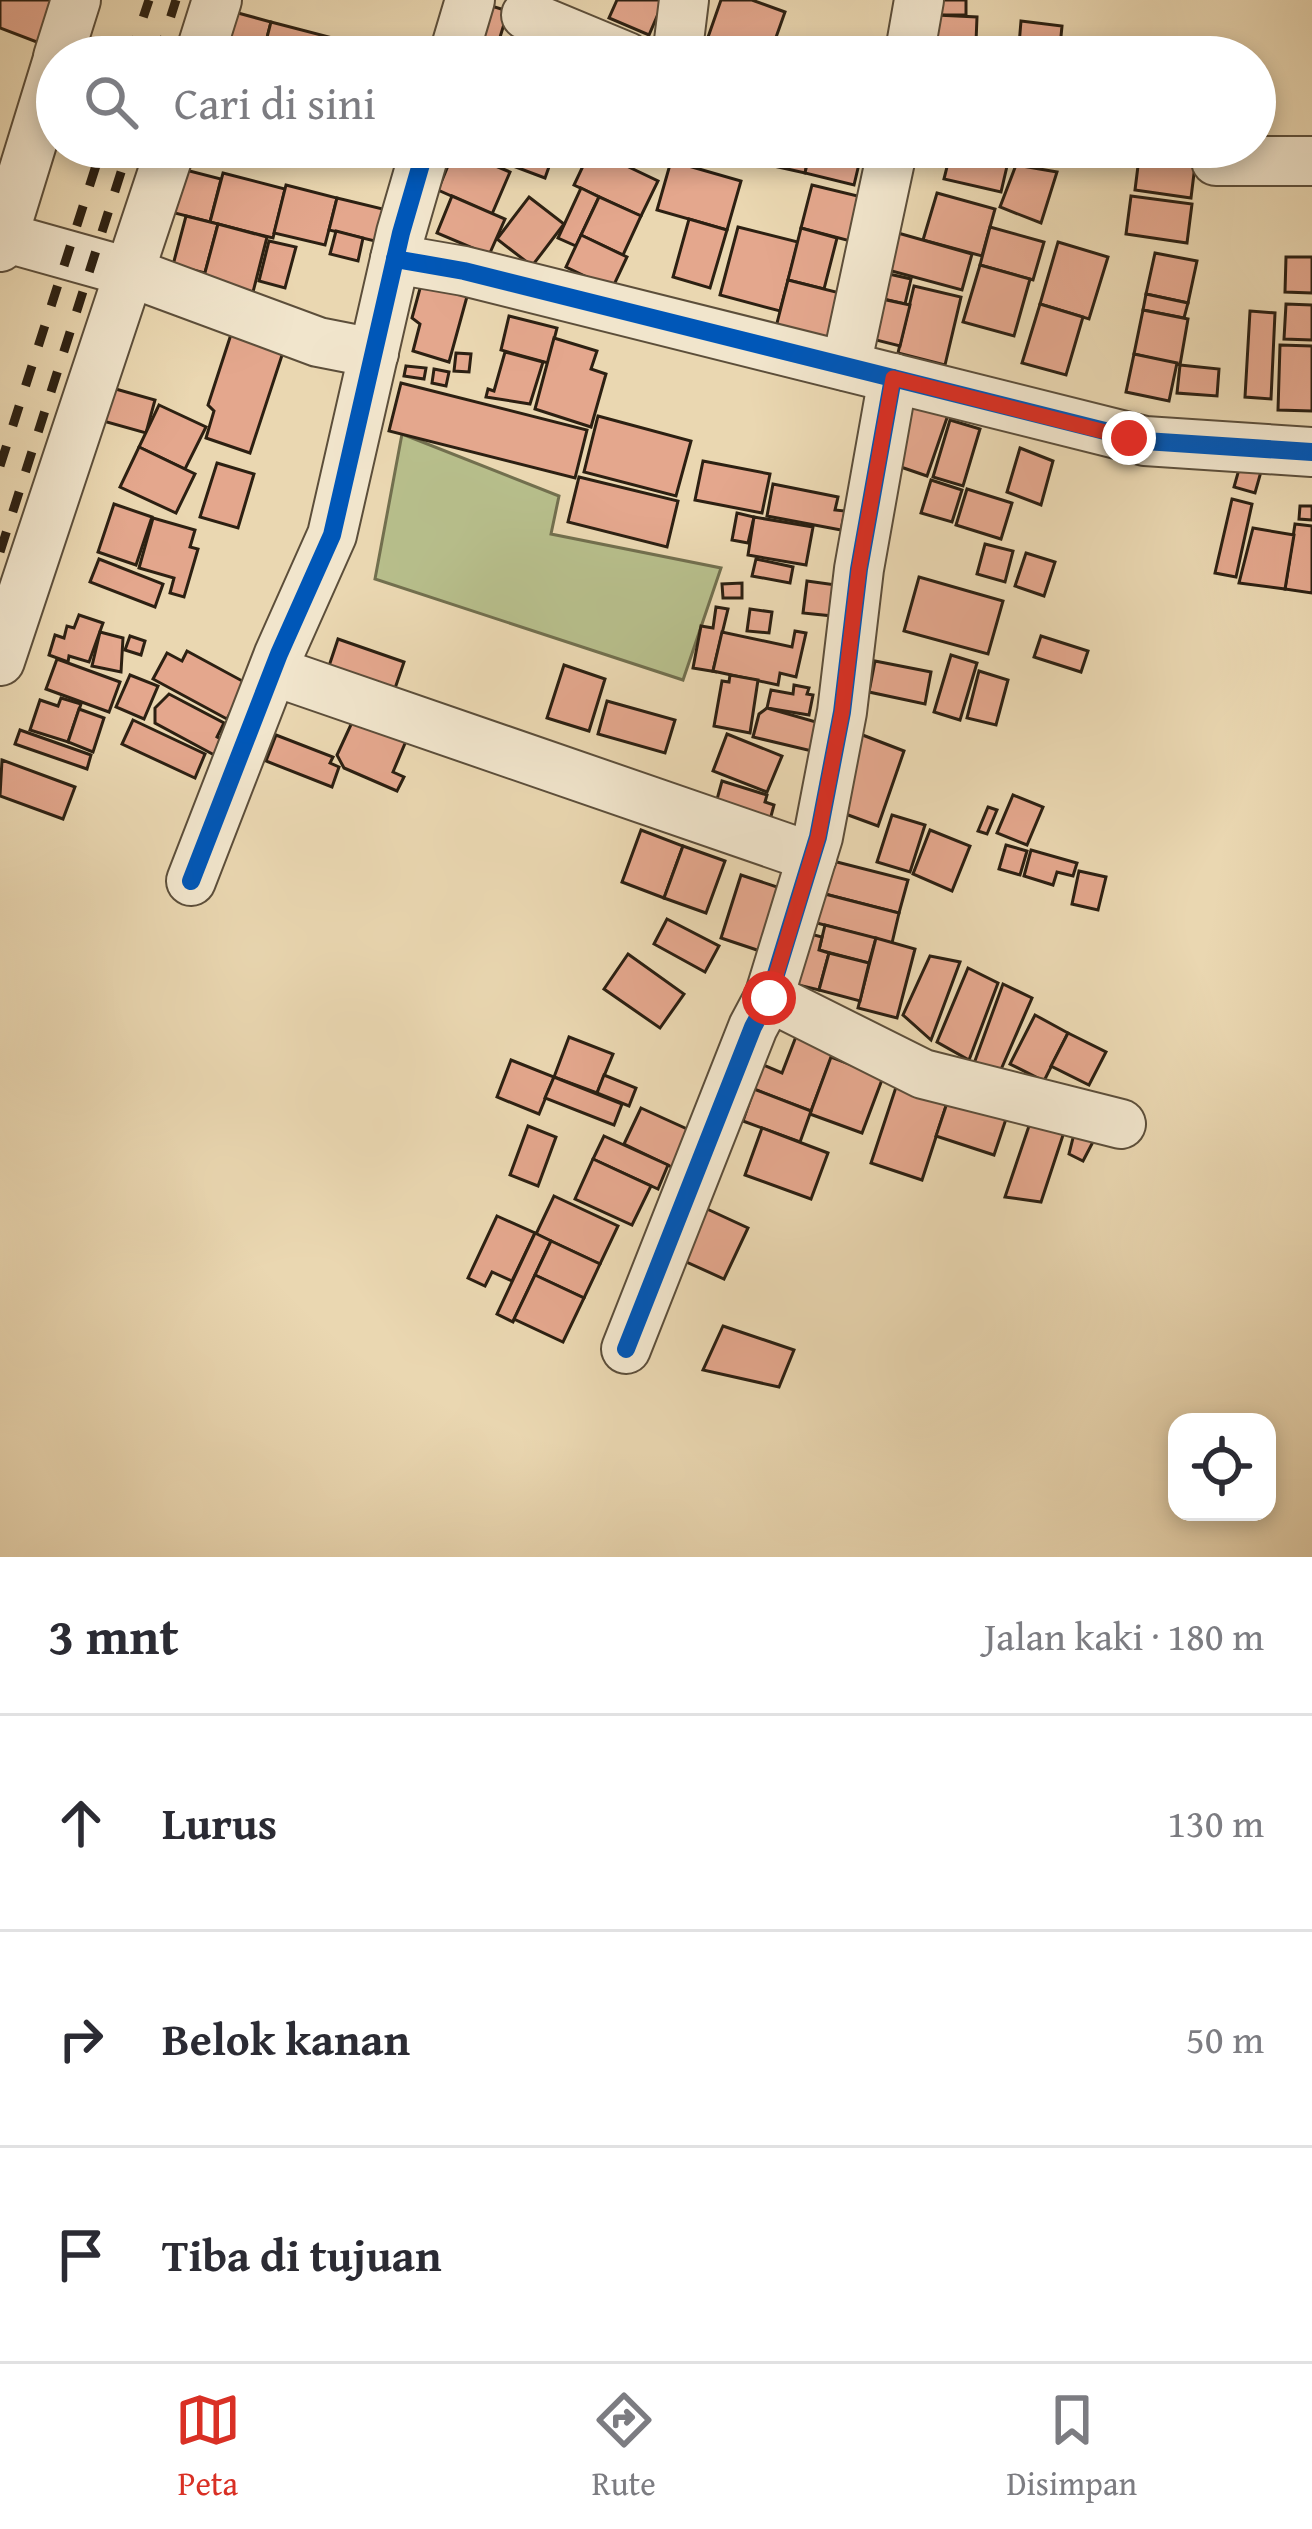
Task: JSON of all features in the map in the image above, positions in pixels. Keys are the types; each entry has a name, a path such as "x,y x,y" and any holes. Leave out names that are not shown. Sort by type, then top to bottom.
{"street":[{"path":"65,36 76,0"},
{"path":"206,36 217,0"},
{"path":"459,36 470,0"},
{"path":"680,36 684,0"},
{"path":"913,36 920,0"},
{"path":"526,14 578,36"},
{"path":"36,129 1,240 132,273 317,341 374,353"},
{"path":"1276,161 1312,161"},
{"path":"0,661 164,168"},
{"path":"190,881 332,535 420,168"},
{"path":"847,366 889,168"},
{"path":"395,259 464,271 1145,441 1312,452"},
{"path":"626,1349 753,1027 769,998 812,857 842,712 859,569 893,378"},
{"path":"273,671 812,857"},
{"path":"769,998 923,1074 1121,1124"}],"green space":[{"path":"402,434 559,496 551,534 721,568 683,680 375,579"}],"building":[{"path":"0,0 54,0 44,36 36,36 36,42 0,28"},
{"path":"617,0 664,0 649,35 609,18"},
{"path":"721,0 752,0 785,12 776,36 708,36"},
{"path":"936,0 966,0 966,15 936,15"},
{"path":"475,1 508,11 500,36 464,36"},
{"path":"227,10 271,22 267,36 220,36"},
{"path":"936,15 977,17 976,36 936,36"},
{"path":"1021,21 1062,26 1061,36 1020,36"},
{"path":"271,22 325,36 267,36"},
{"path":"174,168 221,179 210,222 163,210"},
{"path":"447,168 510,172 492,214 438,190"},
{"path":"518,168 549,168 545,178"},
{"path":"582,168 631,168 658,181 641,216 574,185"},
{"path":"669,168 696,168 741,181 727,230 657,210"},
{"path":"806,168 858,168 854,185 805,173"},
{"path":"947,168 1007,168 1001,192 944,179"},
{"path":"1015,168 1057,172 1041,223 1000,207"},
{"path":"1138,168 1195,168 1191,198 1135,190"},
{"path":"223,173 285,189 273,238 210,222"},
{"path":"286,185 337,198 325,245 274,233"},
{"path":"812,185 866,198 854,242 801,228"},
{"path":"581,188 599,197 576,246 558,238"},
{"path":"937,193 995,209 982,256 923,240"},
{"path":"452,196 505,219 489,255 437,233"},
{"path":"1131,196 1192,204 1187,243 1126,234"},
{"path":"529,197 564,224 532,266 497,239"},
{"path":"599,197 641,216 623,255 581,235"},
{"path":"337,198 387,210 379,242 329,230"},
{"path":"186,216 218,224 205,273 173,265"},
{"path":"689,219 727,230 710,288 673,277"},
{"path":"218,224 267,237 253,292 203,280"},
{"path":"738,227 798,242 780,311 720,295"},
{"path":"990,227 1044,242 1033,280 980,265"},
{"path":"801,228 837,238 824,289 788,280"},
{"path":"336,231 363,238 358,261 330,254"},
{"path":"898,233 972,254 962,290 888,270"},
{"path":"581,235 627,257 612,289 566,267"},
{"path":"269,241 296,247 285,288 259,281"},
{"path":"1058,242 1108,257 1089,319 1040,304"},
{"path":"1155,253 1197,261 1188,303 1146,294"},
{"path":"1286,257 1312,257 1312,293 1285,292"},
{"path":"980,265 1030,279 1014,336 963,322"},
{"path":"425,270 471,282 449,362 413,351 420,324 412,318"},
{"path":"880,272 911,279 905,304 875,297"},
{"path":"788,280 840,293 827,345 775,331"},
{"path":"914,286 961,297 945,365 898,353"},
{"path":"1146,294 1188,303 1184,318 1143,310"},
{"path":"877,298 910,305 900,346 868,338"},
{"path":"1040,304 1083,317 1066,375 1022,363"},
{"path":"1286,304 1312,305 1312,340 1284,339"},
{"path":"1143,310 1188,319 1180,365 1134,354"},
{"path":"1250,311 1275,313 1271,399 1245,397"},
{"path":"509,316 557,328 548,363 501,350"},
{"path":"236,319 288,337 250,453 206,438 214,411 208,405"},
{"path":"554,338 597,351 591,369 606,374 591,427 535,409"},
{"path":"1280,345 1312,346 1312,411 1278,410"},
{"path":"505,352 543,362 530,404 486,397 488,389 494,391"},
{"path":"456,353 471,354 469,372 454,371"},
{"path":"1134,354 1177,363 1169,401 1126,392"},
{"path":"1180,365 1219,369 1217,396 1177,393"},
{"path":"406,366 426,368 424,379 404,376"},
{"path":"434,369 449,372 446,386 432,383"},
{"path":"401,383 587,430 575,478 389,431"},
{"path":"105,386 155,400 146,433 96,419"},
{"path":"914,400 949,412 927,476 892,464"},
{"path":"159,405 206,427 185,469 139,447"},
{"path":"598,416 691,441 676,496 584,472"},
{"path":"950,420 980,429 963,486 933,477"},
{"path":"139,447 195,474 176,513 120,487"},
{"path":"1020,448 1053,461 1041,505 1007,492"},
{"path":"1243,455 1264,461 1255,493 1234,487"},
{"path":"703,461 770,474 762,513 695,500"},
{"path":"217,463 254,474 238,528 200,517"},
{"path":"579,477 678,501 667,547 568,522"},
{"path":"931,480 962,490 952,522 921,513"},
{"path":"773,484 838,497 835,510 845,511 841,530 767,516"},
{"path":"967,489 1012,503 1001,539 956,525"},
{"path":"1232,499 1252,504 1236,577 1215,573"},
{"path":"114,504 152,517 136,565 98,552"},
{"path":"1300,506 1312,506 1312,520 1299,519"},
{"path":"737,513 754,517 748,543 732,540"},
{"path":"754,517 813,527 806,565 748,555"},
{"path":"153,518 195,530 190,547 198,549 184,597 170,593 174,578 139,568"},
{"path":"1295,524 1312,526 1312,593 1285,589"},
{"path":"1253,528 1294,535 1285,589 1239,583"},
{"path":"985,544 1013,551 1005,582 977,574"},
{"path":"1026,553 1055,562 1044,596 1015,586"},
{"path":"99,559 163,584 155,607 90,582"},
{"path":"756,559 793,567 790,583 752,576"},
{"path":"919,577 1003,601 988,654 904,631"},
{"path":"807,581 836,585 833,616 803,613"},
{"path":"742,583 742,598 723,598 722,584"},
{"path":"716,607 728,609 713,671 717,672 693,668 701,626 713,628"},
{"path":"750,609 772,612 769,633 747,631"},
{"path":"79,615 103,623 89,662 69,656 68,662 49,655 55,635 64,638 67,626 74,628"},
{"path":"795,631 806,633 796,677 780,673 778,685 713,671 722,632 792,647"},
{"path":"100,632 123,638 121,672 92,666"},
{"path":"130,636 145,641 141,655 125,650"},
{"path":"1041,636 1088,651 1081,672 1034,657"},
{"path":"338,639 404,662 390,703 324,681"},
{"path":"187,651 246,683 227,719 153,679 167,653 182,661"},
{"path":"951,655 977,663 960,720 934,712"},
{"path":"57,659 120,682 109,712 46,689"},
{"path":"875,661 931,672 925,704 869,692"},
{"path":"564,665 605,679 589,731 547,718"},
{"path":"979,671 1008,680 996,725 967,718"},
{"path":"130,675 158,686 144,719 116,707"},
{"path":"730,675 758,680 750,733 714,726 722,681 729,682"},
{"path":"794,685 809,688 807,694 813,695 809,715 767,708 771,690 793,694"},
{"path":"169,694 224,723 217,737 226,742 218,757 155,723 155,708"},
{"path":"61,698 81,704 68,742 30,730 40,700 58,706"},
{"path":"607,701 675,720 665,753 598,734"},
{"path":"767,708 823,724 816,752 753,737 759,714"},
{"path":"79,709 104,718 93,752 68,742"},
{"path":"354,718 406,741 393,772 404,777 397,791 344,768 337,755"},
{"path":"133,720 205,754 195,778 122,744"},
{"path":"20,730 91,755 87,769 15,744"},
{"path":"727,734 782,756 767,792 713,771"},
{"path":"860,734 904,751 878,826 832,809"},
{"path":"276,735 333,757 330,763 339,767 332,787 266,761"},
{"path":"2,760 75,787 63,819 0,796"},
{"path":"722,781 767,795 765,802 774,805 770,820 716,803"},
{"path":"1013,795 1043,807 1027,845 997,833"},
{"path":"988,807 997,810 987,834 978,831"},
{"path":"892,815 925,825 910,872 877,862"},
{"path":"641,830 683,846 664,898 622,882"},
{"path":"930,830 970,846 952,891 913,874"},
{"path":"1006,845 1027,851 1020,875 999,869"},
{"path":"683,846 725,861 706,913 664,898"},
{"path":"1031,850 1077,863 1073,876 1057,872 1053,885 1024,876"},
{"path":"829,860 908,880 899,913 821,893"},
{"path":"1079,871 1106,877 1098,910 1072,904"},
{"path":"741,875 783,889 763,952 721,938"},
{"path":"821,893 899,913 892,943 813,922"},
{"path":"667,919 719,946 705,972 654,944"},
{"path":"825,925 876,938 869,963 819,950"},
{"path":"803,932 822,937 819,950 829,953 819,990 790,983"},
{"path":"876,938 915,949 897,1018 858,1008"},
{"path":"829,953 869,963 860,1001 819,990"},
{"path":"628,954 684,994 660,1028 604,989"},
{"path":"930,956 960,962 931,1040 903,1015"},
{"path":"968,968 998,983 969,1060 937,1042"},
{"path":"1003,984 1032,998 996,1081 972,1069"},
{"path":"1035,1015 1068,1033 1044,1081 1010,1064"},
{"path":"1068,1033 1106,1052 1089,1085 1051,1066"},
{"path":"797,1034 835,1048 811,1111 753,1089 761,1064 782,1073"},
{"path":"569,1037 613,1054 597,1093 554,1077"},
{"path":"831,1057 883,1077 862,1133 810,1114"},
{"path":"511,1060 554,1077 539,1114 497,1097"},
{"path":"604,1075 636,1088 629,1106 597,1093"},
{"path":"554,1077 622,1104 614,1125 545,1098"},
{"path":"898,1081 949,1097 922,1180 871,1163"},
{"path":"754,1089 811,1111 800,1142 743,1121"},
{"path":"949,1097 1007,1116 994,1155 936,1136"},
{"path":"641,1108 698,1134 680,1171 624,1144"},
{"path":"1032,1117 1066,1126 1041,1202 1005,1197"},
{"path":"528,1126 556,1137 538,1186 510,1175"},
{"path":"762,1128 828,1153 811,1199 745,1175"},
{"path":"1075,1130 1095,1138 1083,1161 1069,1154"},
{"path":"604,1136 668,1165 658,1189 593,1159"},
{"path":"593,1159 651,1186 632,1225 575,1199"},
{"path":"554,1196 618,1226 600,1264 536,1234"},
{"path":"707,1209 748,1228 724,1279 682,1260"},
{"path":"497,1216 535,1233 512,1281 492,1272 485,1286 468,1278"},
{"path":"535,1233 551,1241 513,1322 497,1314"},
{"path":"551,1241 600,1264 584,1298 535,1275"},
{"path":"535,1275 584,1298 563,1342 514,1319"},
{"path":"723,1326 794,1350 779,1387 703,1370"}],"railway":[{"path":"137,36 149,0"},
{"path":"165,36 176,0"},
{"path":"0,466 95,168"},
{"path":"0,552 122,168"}],"cycle path":[{"path":"191,881 279,654 332,535 420,168"},
{"path":"395,259 464,271 1145,441 1312,452"},
{"path":"626,1349 769,997 818,837 893,378"}],"route":[{"path":"769,998 818,837 893,378 1129,438"}]}
